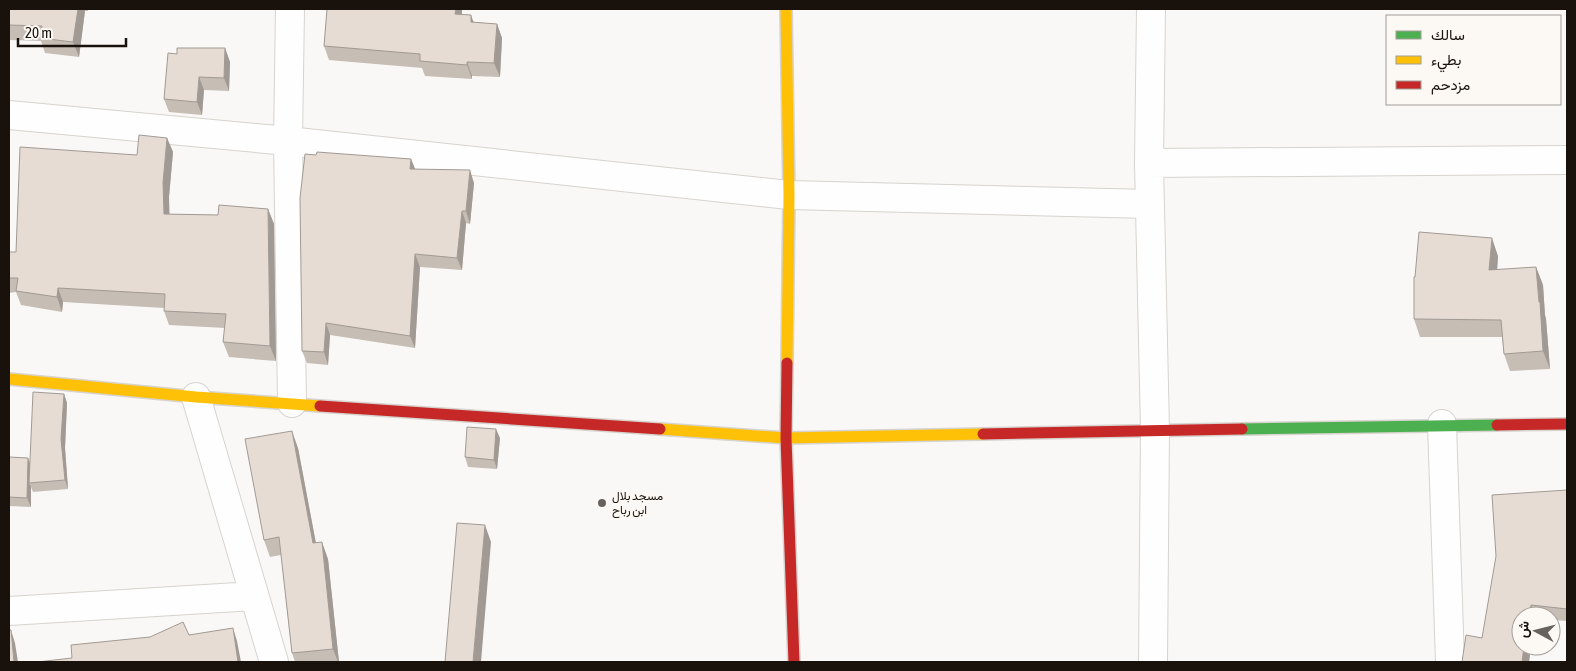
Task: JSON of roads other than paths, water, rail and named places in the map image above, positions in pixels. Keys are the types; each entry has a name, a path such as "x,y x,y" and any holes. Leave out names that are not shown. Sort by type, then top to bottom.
{"street":[{"path":"290,9 288,141 292,403"},
{"path":"786,9 789,195 786,438 794,662"},
{"path":"1151,9 1149,163 1154,430 1153,662"},
{"path":"9,115 288,141 789,195 1150,204"},
{"path":"1149,163 1567,160"},
{"path":"9,379 196,397 786,438 1442,424 1567,424"},
{"path":"196,397 274,662"},
{"path":"1442,424 1450,662"},
{"path":"9,611 254,596"}],"place":[{"name":"مسجد بلال ابن رباح","path":"602,503"}]}
